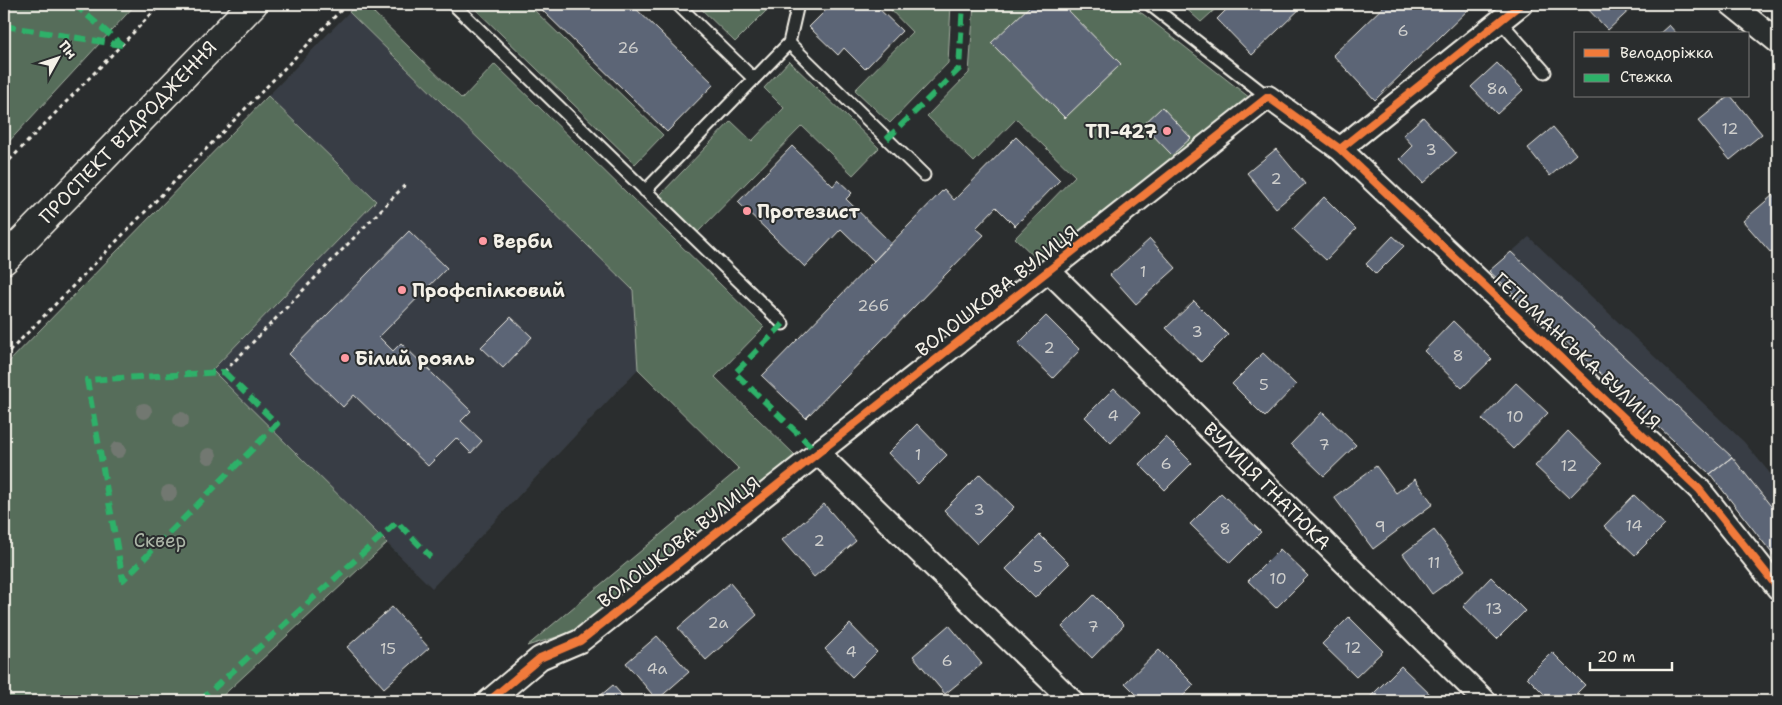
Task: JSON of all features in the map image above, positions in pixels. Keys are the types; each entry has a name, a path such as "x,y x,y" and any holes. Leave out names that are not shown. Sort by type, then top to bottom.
{"main road":[{"name":"ПРОСПЕКТ ВІДРОДЖЕННЯ","path":"4,260 253,4"}],"street":[{"path":"1268,98 1340,149 1521,4"},
{"path":"1738,6 1778,42"},
{"name":"ВОЛОШКОВА ВУЛИЦЯ","path":"489,701 540,658 580,641 1268,98"},
{"name":"ГЕТЬМАНСЬКА ВУЛИЦЯ","path":"1340,149 1699,489 1778,588"},
{"name":"ВУЛИЦЯ ГНАТЮКА","path":"1049,271 1485,701"},
{"path":"818,453 1072,701"}],"lane":[{"path":"453,4 783,324"},
{"path":"677,4 754,78"},
{"path":"645,191 789,43 798,4"},
{"path":"1149,4 1268,98"},
{"path":"1500,21 1545,72"},
{"path":"789,43 924,175"}],"path":[{"path":"4,166 161,4"},
{"path":"4,357 347,4"},
{"path":"224,372 406,184"}],"shaded area":[{"path":"349,12 633,290 638,369 432,588 212,370 376,201 268,96"},
{"path":"1529,237 1744,442 1778,483 1778,561 1710,474 1489,271"}],"green space":[{"path":"4,4 136,4 4,147"},
{"path":"357,4 365,4 462,99 495,64 764,327 715,377 796,456 573,632 527,646 739,469 638,369 633,290 349,12"},
{"path":"470,4 535,4 532,8 663,135 635,164"},
{"path":"696,4 773,4 735,42"},
{"path":"885,4 951,4 948,63 890,123 855,90 912,32"},
{"path":"974,4 1123,4 1143,14 1250,98 1041,263 1015,238 1075,176 1016,119 974,162 927,116 969,73"},
{"path":"1181,4 1221,4 1201,22"},
{"path":"789,61 879,148 853,175 802,126 698,232 660,195 731,121 752,141 784,108 764,88"},
{"name":"Сквер","path":"268,96 376,201 212,370 387,543 217,701 4,701 4,367"}],"building":[{"path":"365,4 383,4 374,13"},
{"path":"544,4 631,4 714,84 667,132 540,8"},
{"path":"832,4 874,4 902,31 865,69 844,48 838,55 809,27"},
{"path":"1032,4 1062,4 1121,64 1065,118 991,43"},
{"path":"1232,4 1305,4 1252,55 1217,19"},
{"path":"1386,4 1474,4 1375,100 1333,55"},
{"path":"1583,4 1636,4 1608,30"},
{"path":"1669,25 1675,32 1661,32"},
{"path":"1497,63 1523,90 1497,114 1471,87"},
{"path":"1727,98 1733,98 1762,134 1730,160 1698,121"},
{"name":"ТП-427","path":"1162,107 1191,138 1172,155 1143,125"},
{"path":"1423,117 1456,153 1423,183 1400,159 1413,146 1403,135"},
{"path":"1553,127 1576,154 1550,176 1528,148"},
{"path":"1016,137 1060,180 1015,226 996,207 976,228 984,235 806,418 762,376 944,189 954,200"},
{"path":"792,146 833,186 838,180 852,193 846,199 891,243 874,261 841,229 805,267 738,202"},
{"path":"1276,149 1305,184 1276,208 1247,173"},
{"path":"1773,195 1778,200 1778,247 1771,253 1743,221"},
{"path":"1324,197 1356,229 1326,260 1293,229"},
{"path":"409,231 447,268 379,337 393,351 401,343 471,411 461,421 482,441 471,453 456,438 428,466 354,395 343,407 289,354"},
{"path":"1393,236 1404,246 1376,274 1366,264"},
{"path":"1150,239 1176,268 1136,304 1110,275"},
{"path":"1511,252 1732,457 1710,474 1489,271"},
{"path":"1194,301 1228,335 1201,362 1166,328"},
{"path":"1046,316 1080,350 1053,378 1018,344"},
{"path":"511,317 532,337 503,368 481,347"},
{"path":"1453,321 1492,359 1462,388 1424,351"},
{"path":"1263,353 1296,385 1265,417 1232,384"},
{"path":"1516,383 1548,413 1513,449 1482,419"},
{"path":"1114,388 1140,413 1111,443 1085,417"},
{"path":"1322,412 1356,445 1324,476 1291,444"},
{"path":"917,424 947,455 918,484 888,453"},
{"path":"1568,431 1602,464 1569,498 1535,466"},
{"path":"1166,437 1192,463 1165,490 1139,464"},
{"path":"1732,457 1778,515 1778,561 1710,474"},
{"path":"1376,466 1396,493 1415,479 1433,504 1373,549 1334,497"},
{"path":"980,474 1014,507 977,544 944,510"},
{"path":"1221,493 1261,532 1230,563 1190,524"},
{"path":"1634,495 1665,525 1635,555 1604,526"},
{"path":"824,504 856,541 814,577 782,540"},
{"path":"1434,530 1465,570 1432,594 1403,554"},
{"path":"1040,535 1069,564 1035,598 1006,569"},
{"path":"1280,549 1308,576 1276,608 1248,581"},
{"path":"1491,577 1525,611 1497,639 1463,606"},
{"path":"730,583 757,615 706,660 678,628"},
{"path":"1094,595 1124,625 1092,658 1062,627"},
{"path":"392,607 429,648 384,688 347,647"},
{"path":"1349,617 1383,651 1356,677 1322,644"},
{"path":"850,624 877,652 852,677 825,649"},
{"path":"949,625 982,664 945,694 913,656"},
{"path":"657,636 689,672 657,700 626,663"},
{"path":"1159,650 1194,685 1178,701 1143,701 1125,683"},
{"path":"1552,652 1585,685 1569,701 1551,701 1527,677"},
{"path":"1401,666 1435,701 1375,701 1370,697"},
{"path":"613,685 627,701 594,701"}],"marked path":[{"path":"74,4 122,45"},
{"path":"887,139 959,69 963,4"},
{"path":"4,26 122,45"},
{"path":"783,324 735,373 818,453"},
{"path":"224,372 277,424 123,580 87,380 224,372"},
{"path":"200,701 397,522 431,557"}],"cycle path":[{"path":"489,701 540,658 580,641 1268,97 1340,149 1521,4"},
{"path":"1340,149 1699,489 1778,588"}],"place":[{"name":"ТП-427","path":"1167,131"},
{"name":"Протезист","path":"747,211"},
{"name":"Верби","path":"483,241"},
{"name":"Профспілковий","path":"402,290"},
{"name":"Білий рояль","path":"345,358"}]}
